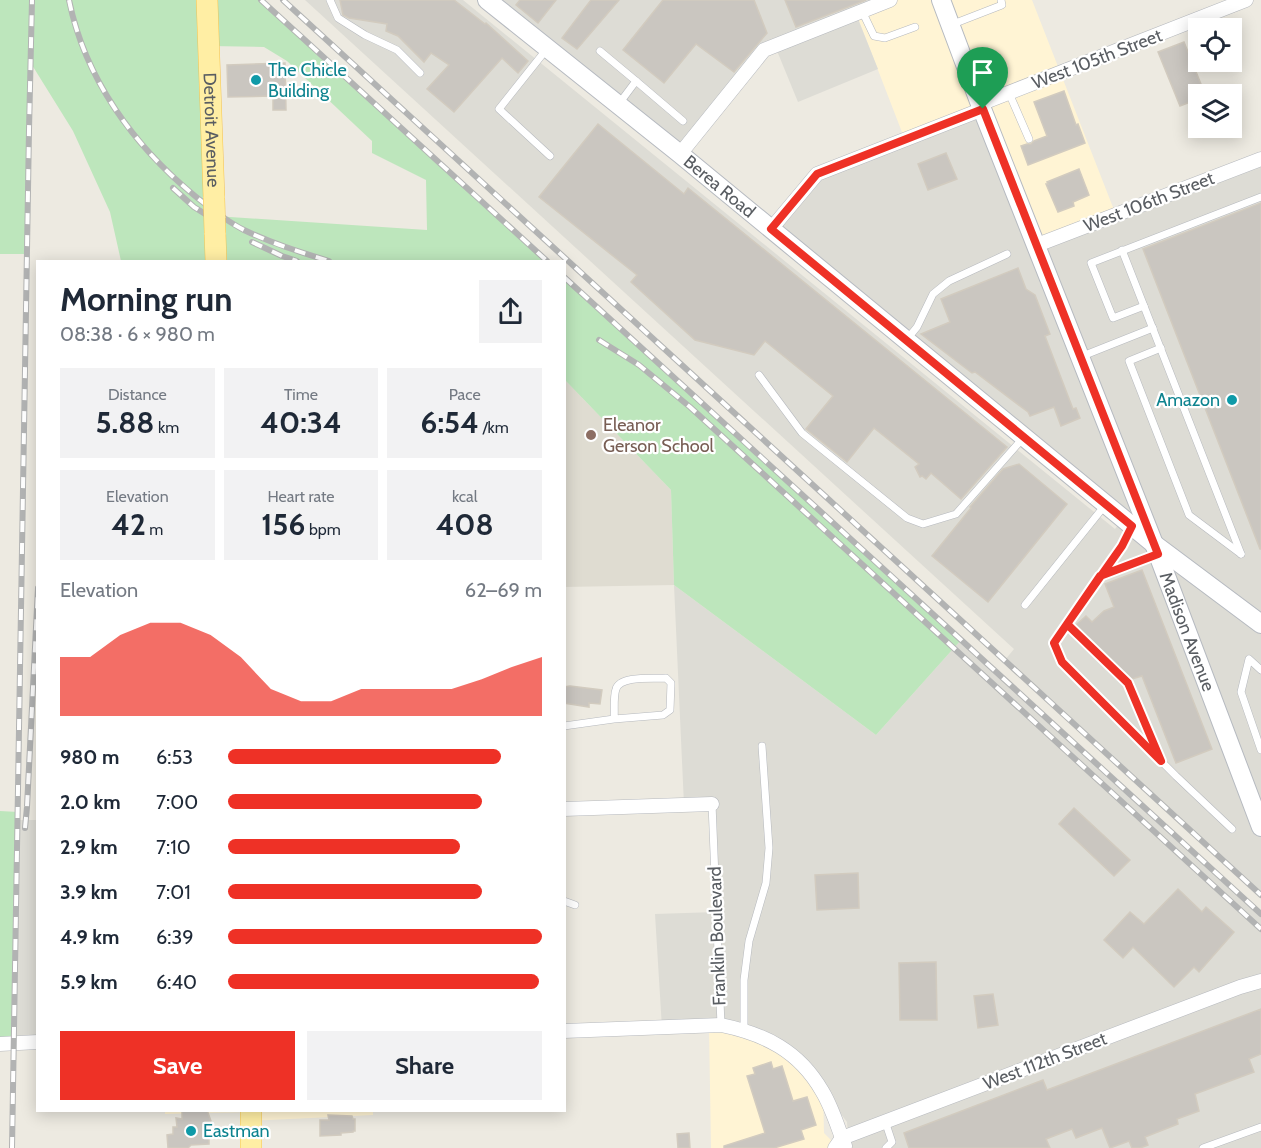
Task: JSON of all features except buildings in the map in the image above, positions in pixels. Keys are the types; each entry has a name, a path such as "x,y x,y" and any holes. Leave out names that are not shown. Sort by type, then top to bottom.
{"main road":[{"name":"Detroit Avenue","path":"207,0 216,260"},
{"name":"Berea Road","path":"487,0 680,154 1106,504 1156,549 1261,624"},
{"name":"Madison Avenue","path":"941,0 1156,549 1261,827"},
{"path":"251,1112 252,1148"}],"street":[{"path":"680,154 764,50 890,0"},
{"name":"West 105th Street","path":"771,229 817,174 982,107 1009,93 1246,0"},
{"name":"West 106th Street","path":"1037,245 1261,159"},
{"path":"566,809 712,804"},
{"name":"West 112th Street","path":"841,1144 885,1121 1261,981"},
{"path":"566,1031 721,1025"},
{"name":"Franklin Boulevard","path":"721,1025 765,1038 801,1063 824,1092 841,1144"},
{"path":"0,1044 36,1042"}],"lane":[{"path":"330,0 338,18 365,35 397,50 420,73"},
{"path":"950,25 1002,5 1001,0"},
{"path":"862,11 874,36 885,38 915,27"},
{"path":"548,48 499,109 550,156"},
{"path":"600,51 683,121"},
{"path":"618,105 636,81"},
{"path":"1009,93 1029,139"},
{"path":"1144,306 1113,318 1091,263 1261,197"},
{"path":"1122,250 1161,348 1241,554 1189,515 1129,361 1161,348"},
{"path":"906,340 917,327 933,294 949,281 1007,254"},
{"path":"1080,357 1153,328"},
{"path":"759,375 802,433 907,518 923,524 957,514 1023,437"},
{"path":"1025,605 1106,504"},
{"path":"1132,526 1122,546 1054,643 1062,662 1232,829"},
{"path":"1100,576 1156,549"},
{"path":"1067,624 1128,683 1161,761"},
{"path":"1261,670 1249,659 1241,692 1261,750"},
{"path":"566,726 663,715 670,710 671,683 666,678 625,680 618,684 615,690 614,719"},
{"path":"744,1030 744,980 749,940 766,883 769,848 762,746"},
{"name":"Franklin Boulevard","path":"712,804 721,1025"},
{"path":"566,902 575,905"},
{"path":"885,1121 892,1142 886,1148"},
{"path":"1203,1148 1261,1127"}],"shaded area":[{"path":"305,0 463,0 1115,529 1123,519 771,229 817,174 983,109 1037,245 1261,159 1261,895 1005,660 1014,649"},
{"path":"487,0 890,0 856,14 878,69 798,102 775,46 680,154"},
{"path":"890,0 1032,0 1116,215 1037,245 905,140 856,13"},
{"name":"Eleanor Gerson School","path":"566,381 671,490 674,585 566,587"},
{"path":"674,585 876,735 961,640 1261,915 1261,1148 849,1148 847,1122 802,1063 744,1030 662,1028 655,914 716,912 712,805 684,805"},
{"path":"18,820 36,820 36,1042 14,1043"},
{"path":"709,1026 765,1038 823,1092 824,1133 839,1148 711,1148"},
{"path":"165,1112 250,1112 165,1114"},
{"path":"250,1112 373,1112 373,1115 251,1121"}],"green space":[{"path":"0,0 260,0 545,260 121,260 110,212 73,131 32,65 27,254 0,254","holes":["210,46 264,47 287,61 372,141 372,153 426,180 427,230 215,216"]},
{"path":"566,279 961,640 876,735 674,585 671,490 566,381"},
{"path":"0,811 18,812 14,1043 0,1044"}],"railway":[{"path":"12,1148 32,0"},
{"path":"69,0 87,57 100,84 115,109 152,155 195,196 237,226 254,235 326,260"},
{"path":"261,0 546,260"},
{"path":"283,0 1261,895"},
{"path":"173,188 194,207 210,217"},
{"path":"252,242 294,260"},
{"path":"566,279 1261,914"},
{"path":"599,340 639,365 690,407 1261,929"},
{"path":"25,828 36,628"}],"place":[{"name":"The Chicle Building","path":"256,80"},
{"name":"Amazon","path":"1232,400"},
{"name":"Eleanor Gerson School","path":"591,435"},
{"name":"Eastman","path":"191,1131"}],"route":[{"path":"983,109 817,174 771,229 1132,526 1122,546 1100,576 1067,624 1128,683 1161,761 1062,662 1054,643 1100,576 1158,554 983,109"}]}
